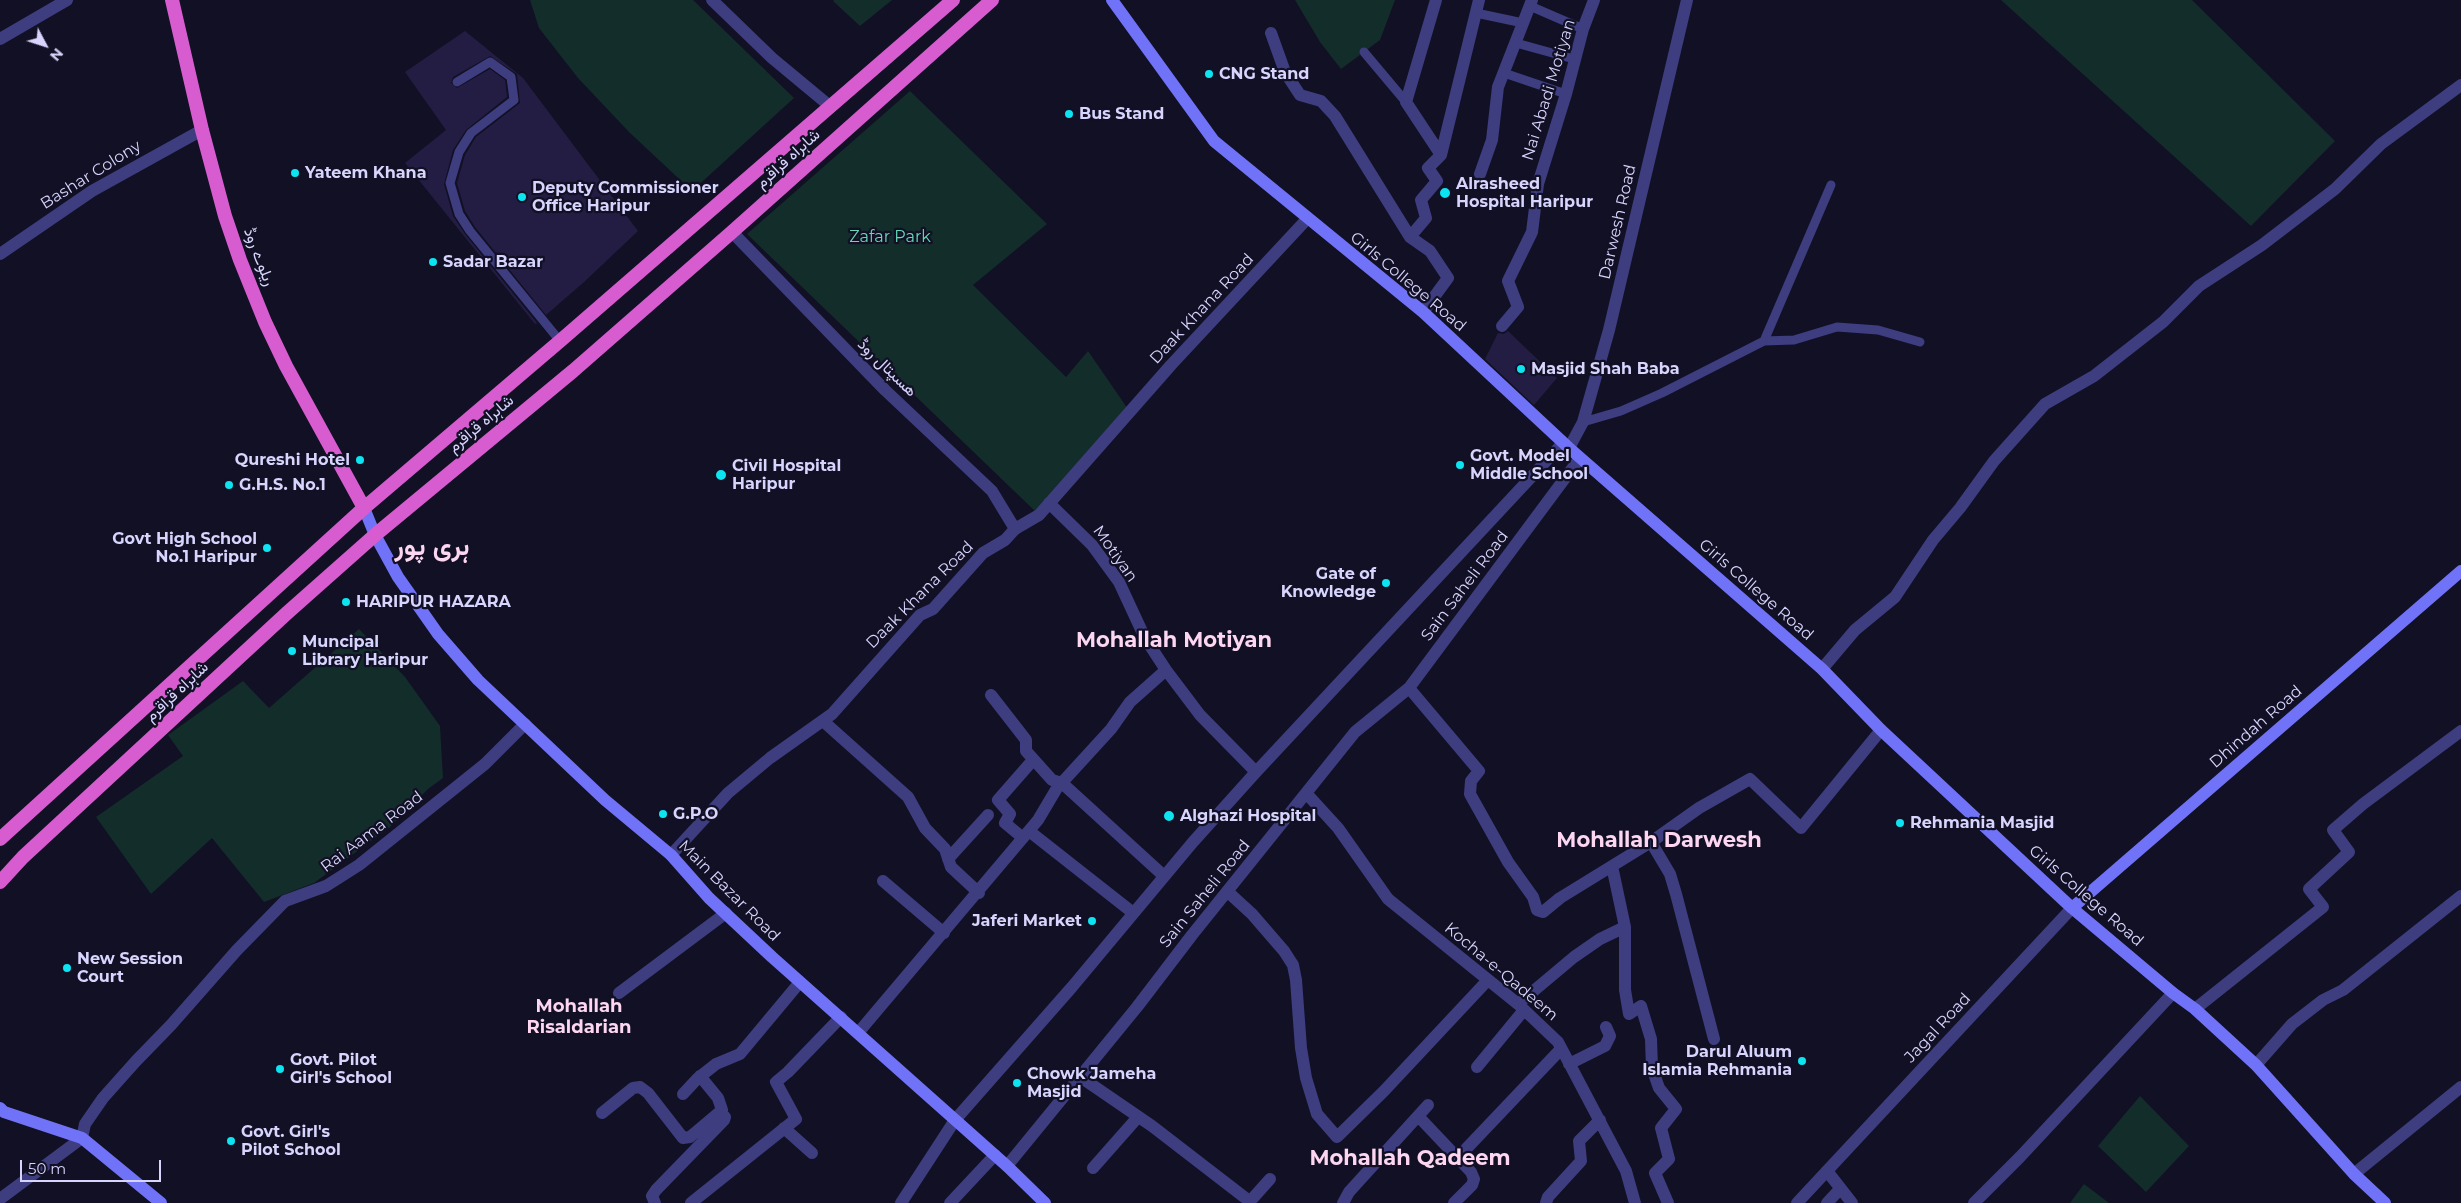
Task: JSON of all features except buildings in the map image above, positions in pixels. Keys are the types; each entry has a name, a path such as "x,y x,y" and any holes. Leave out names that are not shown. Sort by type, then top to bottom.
{"highway":[{"name":"ریلوے روڈ","path":"172,0 202,130 225,216 265,322 286,366 364,508"},
{"name":"شاہراہ قراقرم","path":"0,839 364,508 560,341 953,0"},
{"name":"شاہراہ قراقرم","path":"0,882 24,857 287,613 375,535 573,371 992,0"}],"main road":[{"name":"Girls College Road","path":"1112,0 1214,141 1423,312 1566,446 1822,669 1880,730 2072,908 2173,993 2195,1009 2256,1065 2354,1174 2385,1203"},
{"name":"Main Bazar Road","path":"364,508 375,535 398,577 438,634 473,674 605,800 671,854 709,898 726,914 995,1155 1045,1203"},
{"name":"Dhindah Road","path":"2072,908 2461,571"},
{"path":"0,1108 4,1112 82,1138 161,1203"}],"street":[{"path":"0,38 67,0"},
{"path":"712,0 772,58 831,107"},
{"path":"1436,0 1406,102 1441,156"},
{"path":"1410,237 1426,218 1421,200 1437,181 1428,168 1441,156 1479,0"},
{"name":"Nai Abadi Motiyan","path":"1502,326 1518,308 1508,281 1532,232 1538,184 1566,94 1583,29 1594,0"},
{"name":"Darwesh Road","path":"1566,446 1583,422 1611,321 1688,0"},
{"path":"1480,174 1492,140 1498,87 1531,3"},
{"path":"1271,33 1285,72 1300,95 1321,101 1335,116 1410,237 1430,251 1448,278 1423,312"},
{"path":"1822,669 1855,630 1895,597 1933,540 1960,508 1994,460 2045,404 2094,376 2162,322 2199,286 2262,245 2320,201 2381,144 2461,85"},
{"name":"Bashar Colony","path":"0,254 92,191 202,130"},
{"name":"Daak Khana Road","path":"671,854 728,793 770,758 832,714 920,615 933,609 983,553 1005,540 1015,529 1039,515 1171,365 1307,219"},
{"name":"ھسپتال روڈ","path":"732,232 854,359 992,491 1015,529"},
{"name":"Sain Saheli Road","path":"901,1203 955,1120 1072,987 1132,912 1256,772 1566,446"},
{"name":"Sain Saheli Road","path":"1007,1166 1355,732 1409,688 1580,458"},
{"name":"Motiyan","path":"1049,504 1092,545 1119,582 1145,638 1166,670 1200,715 1256,772"},
{"path":"858,1033 979,893 1038,820 1062,783 1111,729 1130,702 1166,670"},
{"path":"1409,688 1479,771 1471,781 1470,794 1508,862 1533,897 1537,910 1543,912 1560,898 1651,842 1699,808 1750,779 1801,828 1880,730"},
{"path":"991,695 1026,740 1026,751 1052,780 1062,783 1164,876"},
{"path":"823,721 908,797 925,828 945,849 951,867 979,893"},
{"name":"Rai Aama Road","path":"82,1138 86,1124 103,1098 172,1025 237,950 285,901 326,886 359,865 485,764 525,724"},
{"path":"2195,1009 2323,907 2309,889 2349,852 2333,830 2362,804 2461,731"},
{"path":"1033,760 998,800 1010,814 1005,822 1026,834 1132,912"},
{"name":"Kocha-e-Qadeem","path":"1306,793 1338,828 1388,899 1521,1007 1558,1042 1579,1087 1600,1120 1626,1171 1635,1203"},
{"path":"948,859 988,815"},
{"path":"1651,842 1670,874 1714,1039"},
{"path":"1612,866 1624,927 1625,990 1628,1014 1641,1006 1651,1039 1652,1068 1659,1088 1676,1109 1660,1128 1669,1159 1655,1173 1668,1203"},
{"path":"883,881 944,933"},
{"path":"1228,892 1252,914 1293,965 1296,980 1301,1048 1306,1078 1317,1114 1336,1137 1384,1091 1487,981"},
{"path":"2256,1065 2292,1024 2323,1000 2343,990 2461,896"},
{"name":"Jagal Road","path":"1797,1203 2072,908"},
{"path":"619,993 726,914"},
{"path":"1477,1067 1521,1007 1574,957 1600,939 1624,927"},
{"path":"683,1094 700,1076 716,1064 740,1054 800,982"},
{"path":"1974,1203 2020,1157 2173,993"},
{"path":"691,1203 794,1121 796,1115 776,1082 841,1017"},
{"path":"1569,1064 1606,1046 1610,1036 1606,1027"},
{"path":"1466,1149 1561,1049"},
{"path":"602,1113 633,1088 640,1088 648,1093 683,1138 686,1139 720,1112 721,1105 718,1098 700,1076"},
{"path":"1080,1076 1152,1126 1248,1200 1270,1178"},
{"path":"2354,1174 2461,1087"},
{"path":"1343,1203 1349,1192 1428,1105"},
{"path":"655,1203 652,1196 656,1190 724,1120 725,1117 720,1112"},
{"path":"1418,1116 1471,1172 1474,1179 1472,1185 1454,1203"},
{"path":"1092,1168 1138,1117"},
{"path":"1546,1203 1548,1197 1581,1161 1579,1141 1600,1120"},
{"path":"784,1128 812,1153"},
{"path":"0,1199 82,1138"},
{"path":"950,1203 995,1155"},
{"path":"1827,1171 1852,1203"},
{"path":"1827,1203 1840,1189"}],"lane":[{"path":"1531,3 1583,29"},
{"path":"1476,13 1523,23"},
{"path":"1516,43 1574,59"},
{"path":"1364,52 1406,102"},
{"path":"458,82 490,62 511,78 514,100 471,132 459,152 450,183 459,214 470,232 560,341"},
{"path":"1504,73 1566,94"},
{"path":"1764,341 1831,185"},
{"path":"1583,422 1621,411 1662,393 1764,341 1794,340 1837,327 1878,330 1920,342"}],"green space":[{"path":"530,0 693,0 794,98 692,191 629,132 578,78 539,28"},
{"path":"834,0 892,0 860,26"},
{"path":"1295,0 1395,0 1380,40 1341,69 1320,42"},
{"path":"2001,0 2192,0 2335,141 2251,226"},
{"name":"Zafar Park","path":"910,91 1047,224 973,285 1066,377 1088,351 1130,412 1037,513 747,234"},
{"path":"359,629 405,677 440,726 443,778 428,789 390,827 314,883 264,902 212,838 151,894 96,817 183,756 168,735 243,681 269,708"},
{"path":"2140,1096 2189,1146 2146,1192 2098,1146"},
{"path":"2084,1184 2109,1203 2070,1203"}],"place":[{"name":"CNG Stand","path":"1209,74"},
{"name":"Bus Stand","path":"1069,114"},
{"name":"Yateem Khana","path":"295,173"},
{"name":"Alrasheed Hospital Haripur","path":"1445,193"},
{"name":"Deputy Commissioner Office Haripur","path":"522,197"},
{"name":"Sadar Bazar","path":"433,262"},
{"name":"Masjid Shah Baba","path":"1521,369"},
{"name":"Qureshi Hotel","path":"360,460"},
{"name":"Govt. Model Middle School","path":"1460,465"},
{"name":"Civil Hospital Haripur","path":"721,475"},
{"name":"G.H.S. No.1","path":"229,485"},
{"name":"Govt High School No.1 Haripur","path":"267,548"},
{"name":"Gate of Knowledge","path":"1386,583"},
{"name":"HARIPUR HAZARA","path":"346,602"},
{"name":"Muncipal Library Haripur","path":"292,651"},
{"name":"G.P.O","path":"663,814"},
{"name":"Alghazi Hospital","path":"1169,816"},
{"name":"Rehmania Masjid","path":"1900,823"},
{"name":"Jaferi Market","path":"1092,921"},
{"name":"New Session Court","path":"67,968"},
{"name":"Darul Aluum Islamia Rehmania","path":"1802,1061"},
{"name":"Govt. Pilot Girl's School","path":"280,1069"},
{"name":"Chowk Jameha Masjid","path":"1017,1083"},
{"name":"Govt. Girl's Pilot School","path":"231,1141"}],"district":[{"name":"ہری پور","path":"432,547"},
{"name":"Mohallah Motiyan","path":"1174,641"},
{"name":"Mohallah Darwesh","path":"1659,841"},
{"name":"Mohallah Risaldarian","path":"579,1017"},
{"name":"Mohallah Qadeem","path":"1410,1159"}]}
